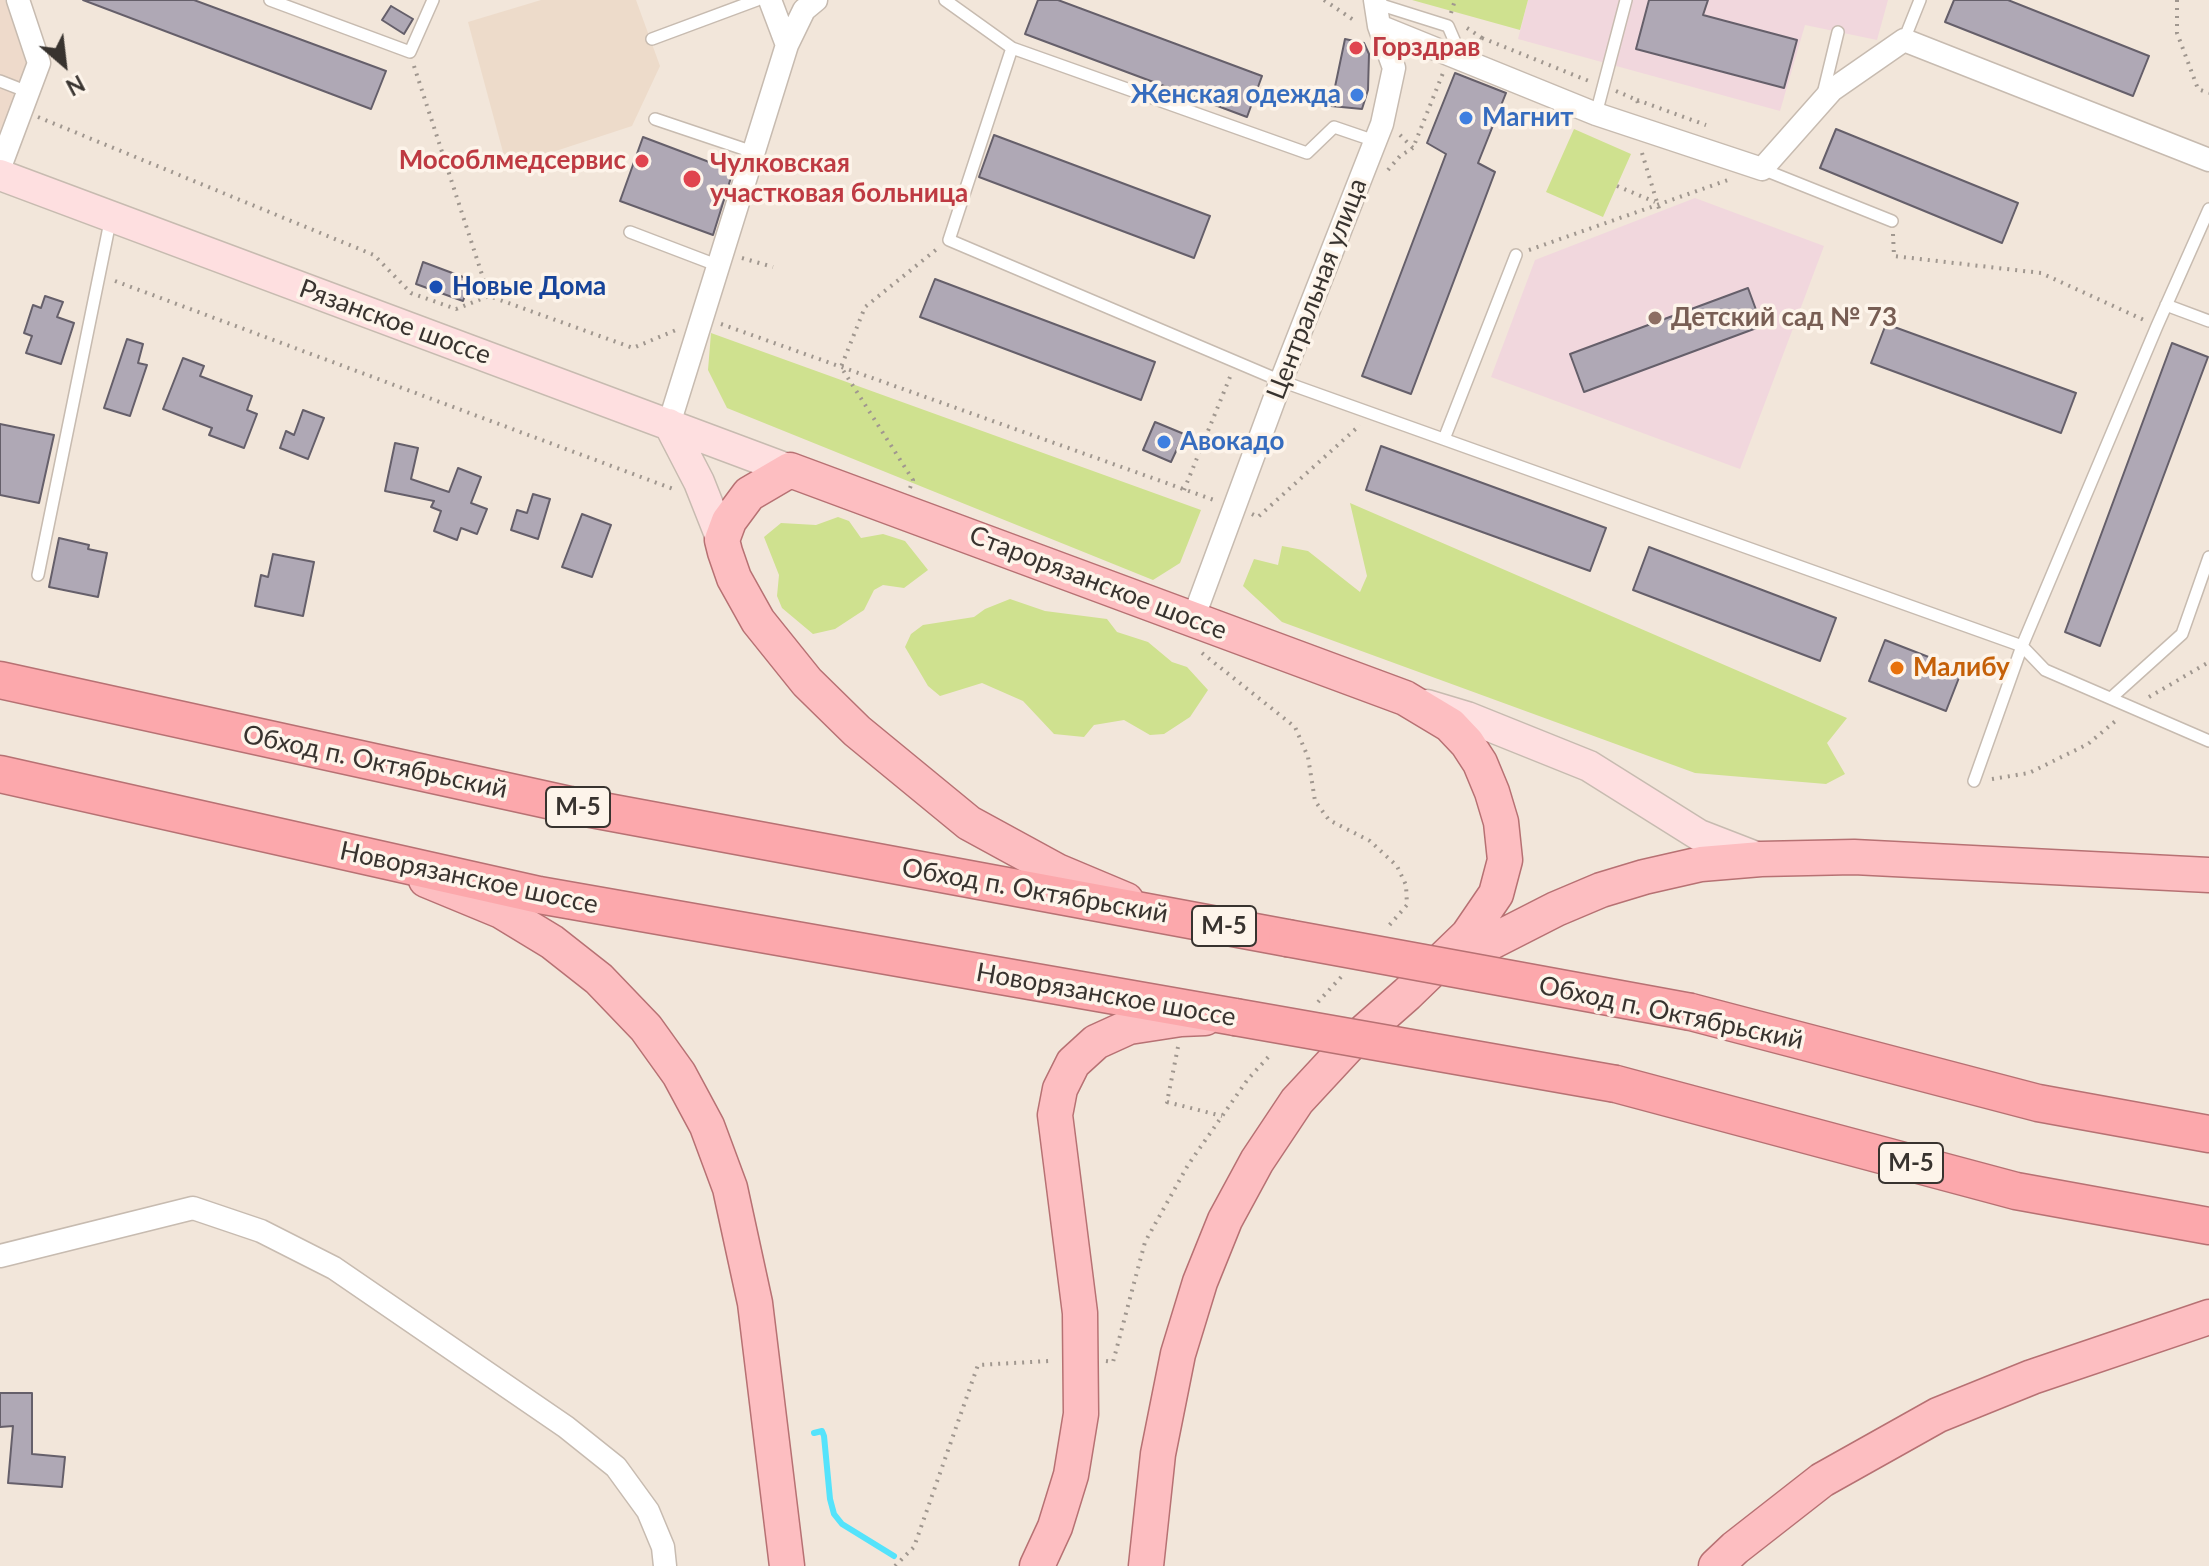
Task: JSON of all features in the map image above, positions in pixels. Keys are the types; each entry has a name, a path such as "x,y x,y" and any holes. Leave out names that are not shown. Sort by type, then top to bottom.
{"highway":[{"name":"Обход п. Октябрьский","path":"0,680 570,805 1691,1012 2038,1103 2209,1134"},
{"name":"Новорязанское шоссе","path":"6,777 539,895 1616,1084 2016,1191 2209,1226"}],"main road":[{"name":"Рязанское шоссе","path":"0,175 790,470"},
{"path":"669,424 699,482 734,578 758,621 807,682 857,731 969,823 1057,871 1160,915"},
{"path":"722,540 737,507 749,494 790,470"},
{"name":"Старорязанское шоссе","path":"790,470 902,510 1195,634 1405,698 1450,725 1480,763 1501,822 1505,860 1496,894 1484,914 1468,935 1407,994"},
{"path":"1405,698 1467,717 1589,766 1699,835 1761,859"},
{"path":"1146,1566 1158,1454 1178,1354 1200,1282 1225,1220 1257,1161 1297,1101 1348,1046 1407,994 1451,963 1498,937 1601,890 1701,864 1854,857 2209,875"},
{"path":"377,860 501,911 552,942 599,979 646,1028 679,1074 707,1126 730,1188 755,1303 787,1566"},
{"path":"1037,1566 1055,1527 1071,1475 1081,1414 1080,1313 1055,1115 1060,1089 1073,1063 1096,1042 1129,1027 1181,1019 1235,1017"},
{"path":"1716,1566 1822,1480 1938,1415 2032,1377 2209,1317"}],"street":[{"path":"0,167 39,63 18,0"},
{"path":"770,0 787,45"},
{"path":"669,424 787,45 804,10 816,0"},
{"name":"Центральная улица","path":"1195,634 1281,381 1375,141 1394,68 1379,26 1375,2"},
{"path":"1379,26 1454,63 1762,169 1832,90 1904,40 2209,160"},
{"path":"0,1256 193,1208 261,1231 334,1268 566,1427 616,1467 648,1511 663,1547 665,1566"}],"lane":[{"path":"270,0 410,52 433,0"},
{"path":"652,39 757,0"},
{"path":"945,0 1012,48 1307,153 1334,127 1375,141"},
{"path":"1596,114 1626,0"},
{"path":"1904,40 1920,0"},
{"path":"1375,2 1448,26 1454,63"},
{"path":"1821,102 1838,32"},
{"path":"1012,48 949,240 1281,381 2022,646 2045,670 2209,741"},
{"path":"0,81 25,101"},
{"path":"655,119 753,152"},
{"path":"1762,169 1892,221"},
{"path":"1974,781 2022,646 2209,209"},
{"path":"38,575 111,216"},
{"path":"630,232 719,266"},
{"path":"1444,439 1516,255"},
{"path":"2166,305 2209,321"},
{"path":"2111,698 2182,634 2209,557"}],"path":[{"path":"2176,0 2177,33 2198,89 2209,93"},
{"path":"410,52 489,296"},
{"path":"1382,116 1413,148 1454,63"},
{"path":"25,101 374,255 411,293 456,309 489,296 633,348 702,318 1218,502"},
{"path":"1516,255 1657,203 1762,169"},
{"path":"1617,186 1657,203"},
{"path":"1892,221 1894,256 2041,273 2157,326"},
{"path":"841,367 865,307 949,240"},
{"path":"99,275 677,491"},
{"path":"1184,490 1237,362"},
{"path":"841,367 913,480 902,510"},
{"path":"1258,517 1373,413"},
{"path":"1195,634 1295,727 1308,757 1315,801 1329,820 1370,841 1397,866 1406,885 1407,905 1386,928"},
{"path":"1974,781 2029,773 2088,744 2132,706 2209,663"},
{"path":"1312,1009 1344,975"},
{"path":"1104,1361 1113,1362 1145,1242 1188,1165 1248,1079 1280,1044"},
{"path":"1178,1045 1167,1102 1222,1116"},
{"path":"895,1566 914,1547 978,1365 1049,1361"}],"shaded area":[{"path":"0,0 5,0 29,63 0,139"},
{"path":"541,0 636,0 660,66 632,126 507,167 468,22"},
{"path":"1528,0 1888,0 1877,40 1805,25 1780,111 1518,39"},
{"name":"Детский сад № 73","path":"1695,198 1824,246 1740,469 1491,377 1535,260"}],"green space":[{"path":"1412,0 1528,0 1520,30"},
{"path":"1574,129 1631,154 1603,217 1546,192"},
{"path":"711,333 1201,510 1180,563 1153,580 727,408 708,370"},
{"path":"1350,503 1847,718 1827,743 1845,774 1826,784 1695,773 1282,622 1243,586 1254,559 1278,565 1282,546 1308,551 1360,592 1367,576"},
{"path":"838,517 849,521 861,538 883,534 905,541 928,570 904,588 883,585 874,590 864,610 835,629 813,634 782,608 777,596 779,575 764,537 781,523 816,525"},
{"path":"1010,599 1045,611 1107,619 1117,632 1148,642 1172,662 1187,667 1208,690 1190,717 1164,734 1150,735 1124,720 1094,725 1084,737 1054,734 1023,701 982,683 940,696 928,686 905,647 911,634 923,625 974,617"}],"building":[{"path":"83,0 194,0 386,71 371,109"},
{"path":"1038,0 1058,0 1262,76 1247,117 1025,34"},
{"path":"1649,0 1708,0 1703,15 1797,40 1784,88 1636,49"},
{"path":"1954,0 2008,0 2149,56 2133,96 1945,22"},
{"path":"391,6 413,19 404,34 382,20"},
{"path":"1345,39 1364,43 1369,54 1368,90 1362,109 1331,106"},
{"path":"1455,73 1506,93 1478,163 1495,172 1411,394 1362,376 1446,154 1427,143"},
{"path":"1836,129 2018,203 2002,243 1820,168"},
{"path":"994,135 1210,216 1194,258 979,177"},
{"path":"643,137 733,171 713,235 620,201"},
{"path":"423,262 471,280 463,301 416,284"},
{"path":"935,279 1155,362 1141,400 920,317"},
{"path":"1748,288 1762,326 1584,392 1570,354"},
{"path":"45,296 63,302 57,317 74,323 61,364 26,353 32,336 24,333 33,305 41,308"},
{"path":"1886,324 2076,393 2061,433 1871,363"},
{"path":"127,339 143,344 138,363 147,365 130,416 104,408"},
{"path":"2172,343 2208,357 2100,646 2065,632"},
{"path":"183,358 204,366 200,376 252,396 247,410 257,414 244,448 209,435 212,428 163,409"},
{"path":"303,410 324,418 308,459 280,448 286,431 294,435"},
{"path":"1155,422 1184,434 1171,462 1143,450"},
{"path":"0,424 54,435 39,503 0,495"},
{"path":"395,443 418,448 411,479 449,492 458,468 481,477 471,503 487,509 477,534 461,528 457,540 434,531 441,511 431,507 434,501 385,491"},
{"path":"1381,446 1606,528 1590,571 1366,490"},
{"path":"533,494 550,499 538,539 511,530 517,510 527,513"},
{"path":"582,514 611,525 592,577 562,567"},
{"path":"59,538 107,553 98,597 49,587"},
{"path":"1649,547 1836,618 1820,661 1633,590"},
{"path":"273,554 314,562 303,616 255,606 261,575 268,577"},
{"path":"1885,640 1962,670 1946,711 1869,681"},
{"path":"0,1393 32,1393 32,1454 65,1457 62,1487 8,1483 13,1426 0,1427"}],"waterway":[{"path":"814,1433 822,1431 824,1436 834,1514 842,1524 894,1556"}],"place":[{"name":"Горздрав","path":"1356,48"},
{"name":"Женская одежда","path":"1357,95"},
{"name":"Магнит","path":"1466,118"},
{"name":"Мособлмедсервис","path":"642,161"},
{"name":"Чулковская участковая больница","path":"692,179"},
{"name":"Новые Дома","path":"436,287"},
{"name":"Детский сад № 73","path":"1655,318"},
{"name":"Авокадо","path":"1164,442"},
{"name":"Малибу","path":"1897,668"}]}
